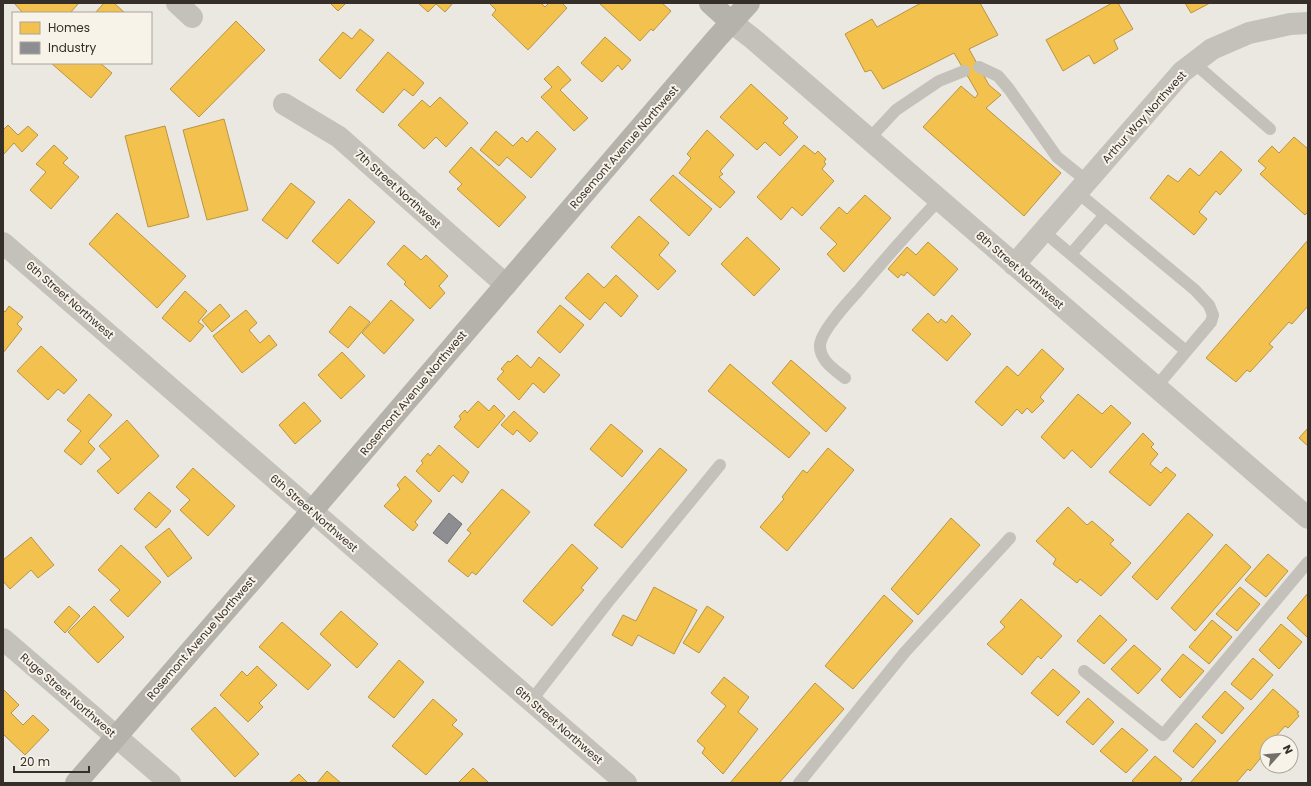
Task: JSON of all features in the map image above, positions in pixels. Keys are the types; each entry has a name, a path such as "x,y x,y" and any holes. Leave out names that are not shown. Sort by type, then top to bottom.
{"street":[{"path":"710,3 731,22"},
{"name":"Rosemont Avenue Northwest","path":"76,783 312,511 731,22 749,3"},
{"name":"8th Street Northwest","path":"731,22 752,38 1308,518"},
{"name":"Arthur Way Northwest","path":"1014,265 1182,72 1212,49 1249,33 1290,24 1308,23"},
{"name":"7th Street Northwest","path":"284,104 339,137 506,285"},
{"name":"6th Street Northwest","path":"3,243 626,783"},
{"name":"Ruge Street Northwest","path":"3,639 170,783"}],"lane":[{"path":"1194,63 1270,129"},
{"path":"979,67 998,76 1009,89 1057,157 1105,215 1195,290 1210,305 1214,315 1211,322 1156,387"},
{"path":"869,140 896,110 939,81 964,71"},
{"path":"845,378 826,362 820,347 822,338 841,311 892,250 939,200"},
{"path":"1071,254 1105,215"},
{"path":"1043,231 1186,351"},
{"path":"531,701 608,602 720,465"},
{"path":"799,783 905,652 1010,538"},
{"path":"1084,671 1163,735 1308,562"}],"building: Homes":[{"path":"14,3 79,3 71,12 22,12"},
{"path":"104,3 114,3 124,12 96,12"},
{"path":"330,3 346,3 338,11"},
{"path":"418,3 453,3 445,12 436,4 428,12"},
{"path":"489,3 541,3 545,7 549,3 562,3 567,8 528,50 492,15 496,10"},
{"path":"599,3 662,3 671,11 653,31 651,29 640,41"},
{"path":"921,3 980,3 998,35 969,49 989,85 1001,95 986,108 1061,173 1024,216 923,127 961,86 975,98 978,94 954,53 883,89 871,70 865,72 845,34 872,19 877,27"},
{"path":"1112,3 1118,3 1133,29 1114,40 1118,49 1094,64 1089,55 1063,71 1046,40"},
{"path":"1185,3 1210,3 1191,13"},
{"path":"236,21 265,50 199,117 170,89"},
{"path":"360,29 374,40 340,79 319,60 343,32 352,39"},
{"path":"605,37 631,60 622,70 618,65 602,82 581,63"},
{"path":"388,52 424,83 413,96 404,89 383,113 356,90"},
{"path":"52,64 101,64 112,73 91,98"},
{"path":"558,66 571,80 560,90 588,118 574,131 541,97 552,87 544,79"},
{"path":"751,84 788,118 783,123 798,137 780,156 765,142 757,150 720,117"},
{"path":"440,97 468,123 446,147 436,137 424,149 398,125 422,100 430,107"},
{"path":"224,119 248,210 207,220 183,130"},
{"path":"8,125 18,135 28,126 38,135 22,152 14,143 3,155 3,130"},
{"path":"165,126 189,217 148,227 125,136"},
{"path":"707,130 734,155 720,171 723,174 719,177 735,192 720,208 679,173 691,158 687,154"},
{"path":"496,131 513,146 522,137 527,142 537,131 556,149 531,178 507,157 499,166 480,150"},
{"path":"1294,137 1308,149 1308,212 1305,215 1260,174 1266,168 1258,161 1272,146 1279,153"},
{"path":"54,145 68,158 63,163 79,177 51,209 30,190 46,172 36,164"},
{"path":"804,145 815,154 818,151 826,159 824,162 826,164 822,169 834,181 802,216 792,207 781,220 757,197"},
{"path":"471,147 526,197 499,227 457,189 462,184 449,172"},
{"path":"1221,151 1242,170 1220,195 1216,191 1199,212 1207,219 1194,235 1150,198 1168,175 1178,182 1190,168 1199,176"},
{"path":"673,175 712,209 689,236 650,200"},
{"path":"291,183 315,202 287,239 262,220"},
{"path":"865,195 891,218 844,272 827,254 837,244 820,228 839,207 847,214"},
{"path":"349,199 375,222 338,264 312,241"},
{"path":"117,213 186,276 157,308 89,244"},
{"path":"639,216 669,243 659,255 676,271 658,290 611,247"},
{"path":"747,237 780,269 754,296 721,264"},
{"path":"1308,240 1308,306 1292,324 1289,322 1269,344 1273,347 1250,372 1247,370 1236,382 1206,358"},
{"path":"928,242 958,269 934,296 907,272 904,276 901,274 898,278 888,269 907,247 916,255"},
{"path":"404,245 421,260 426,255 448,276 439,286 445,293 430,309 404,284 406,282 387,264"},
{"path":"588,273 604,288 616,275 638,296 621,317 605,302 590,320 565,298"},
{"path":"185,291 207,311 198,322 204,326 190,342 162,318"},
{"path":"391,300 414,320 384,354 362,333"},
{"path":"220,304 230,316 212,332 202,320"},
{"path":"560,305 584,325 560,353 537,332"},
{"path":"9,306 23,317 17,324 22,329 3,353 3,310 5,312"},
{"path":"350,306 370,322 348,348 329,332"},
{"path":"246,310 257,323 249,330 260,343 269,335 277,345 242,373 213,336"},
{"path":"928,313 938,323 941,319 946,323 952,315 971,334 947,361 912,330"},
{"path":"41,346 77,380 64,394 58,389 48,400 17,371"},
{"path":"1042,349 1064,369 1040,397 1044,401 1032,413 1027,408 1022,414 1017,409 1002,426 975,402 1007,366 1018,376"},
{"path":"342,352 365,376 341,399 318,375"},
{"path":"517,355 531,368 539,357 560,375 544,393 533,383 519,400 497,379 504,371 501,369 508,361 510,362"},
{"path":"791,360 846,408 826,432 772,383"},
{"path":"730,364 810,433 789,458 708,391"},
{"path":"89,394 112,415 88,442 95,449 81,465 64,451 81,431 67,420"},
{"path":"1078,394 1102,414 1111,405 1131,423 1091,468 1072,450 1064,459 1041,437"},
{"path":"478,401 489,411 494,405 505,416 478,448 454,427 461,419 459,416 465,410 467,413"},
{"path":"304,402 321,421 295,444 279,425"},
{"path":"514,411 538,433 530,442 517,430 513,435 501,425"},
{"path":"127,420 159,456 118,494 97,471 111,459 99,446"},
{"path":"611,424 643,451 622,477 590,449"},
{"path":"1308,428 1308,446 1299,438"},
{"path":"1143,433 1154,444 1151,447 1158,454 1150,464 1161,473 1166,467 1176,475 1150,506 1109,472"},
{"path":"439,445 469,472 462,483 453,475 439,492 416,471 423,463 421,461 428,453 430,456"},
{"path":"660,448 687,470 622,548 594,525"},
{"path":"828,448 854,470 787,551 760,527 784,499 782,497 803,470 807,473"},
{"path":"193,468 235,506 208,536 180,510 190,500 176,487"},
{"path":"405,476 432,501 415,522 418,525 413,531 384,506 400,489 397,485"},
{"path":"502,489 530,512 476,575 472,572 468,577 448,561 471,533 467,530"},
{"path":"149,492 171,511 156,528 134,509"},
{"path":"1068,507 1087,525 1092,521 1114,540 1110,544 1131,563 1101,596 1080,579 1077,583 1053,564 1056,559 1036,541"},
{"path":"1188,513 1213,535 1157,600 1132,577"},
{"path":"951,518 980,545 918,615 891,589"},
{"path":"169,528 192,558 168,577 145,547"},
{"path":"31,537 54,565 38,578 31,570 10,589 3,581 3,560"},
{"path":"572,544 598,568 581,588 584,590 552,626 523,601"},
{"path":"1226,544 1251,567 1195,631 1171,608"},
{"path":"121,545 161,582 128,617 110,600 120,590 98,570"},
{"path":"1268,554 1288,571 1266,597 1245,580"},
{"path":"654,587 697,610 674,654 638,635 632,646 612,635 623,615 636,621"},
{"path":"1240,587 1260,604 1237,631 1216,614"},
{"path":"1308,593 1308,638 1287,618"},
{"path":"884,595 913,621 853,689 825,666"},
{"path":"1021,599 1062,636 1041,659 1038,656 1022,675 987,644 1005,627 1000,622"},
{"path":"69,606 80,616 65,633 54,622"},
{"path":"94,606 124,637 98,663 68,632"},
{"path":"707,606 724,617 699,653 683,643"},
{"path":"341,611 378,644 357,668 320,634"},
{"path":"1100,615 1127,640 1104,664 1077,641"},
{"path":"1212,620 1232,637 1209,664 1189,647"},
{"path":"282,622 331,665 308,690 259,647"},
{"path":"1281,624 1302,642 1279,669 1259,650"},
{"path":"1134,645 1161,669 1138,694 1111,669"},
{"path":"1183,654 1204,671 1180,698 1161,680"},
{"path":"1253,658 1273,675 1251,700 1231,684"},
{"path":"399,660 424,682 394,718 368,697"},
{"path":"257,666 277,685 259,703 263,707 248,722 220,695 242,671 247,676"},
{"path":"1053,669 1080,692 1058,716 1031,693"},
{"path":"724,677 749,697 738,712 758,729 723,774 702,753 705,748 697,741 726,706 711,693"},
{"path":"815,683 844,709 779,783 730,783"},
{"path":"1273,689 1299,712 1297,713 1299,716 1288,728 1285,726 1278,734 1259,734 1259,760 1250,771 1248,769 1236,783 1190,783"},
{"path":"4,690 19,705 11,713 23,725 33,715 49,730 25,755 3,734"},
{"path":"1225,691 1244,708 1222,734 1202,717"},
{"path":"1088,698 1114,722 1093,745 1066,722"},
{"path":"433,699 457,720 452,725 463,734 426,775 392,746"},
{"path":"215,707 259,754 235,777 191,729"},
{"path":"1196,723 1216,741 1193,768 1173,751"},
{"path":"1122,728 1148,750 1126,773 1100,751"},
{"path":"1155,756 1182,779 1179,783 1135,783 1132,781"},
{"path":"473,768 489,783 458,783"},
{"path":"327,771 341,783 317,783"},
{"path":"299,774 308,783 289,783"}],"building: Industry":[{"path":"449,513 462,524 447,544 433,533"}]}
